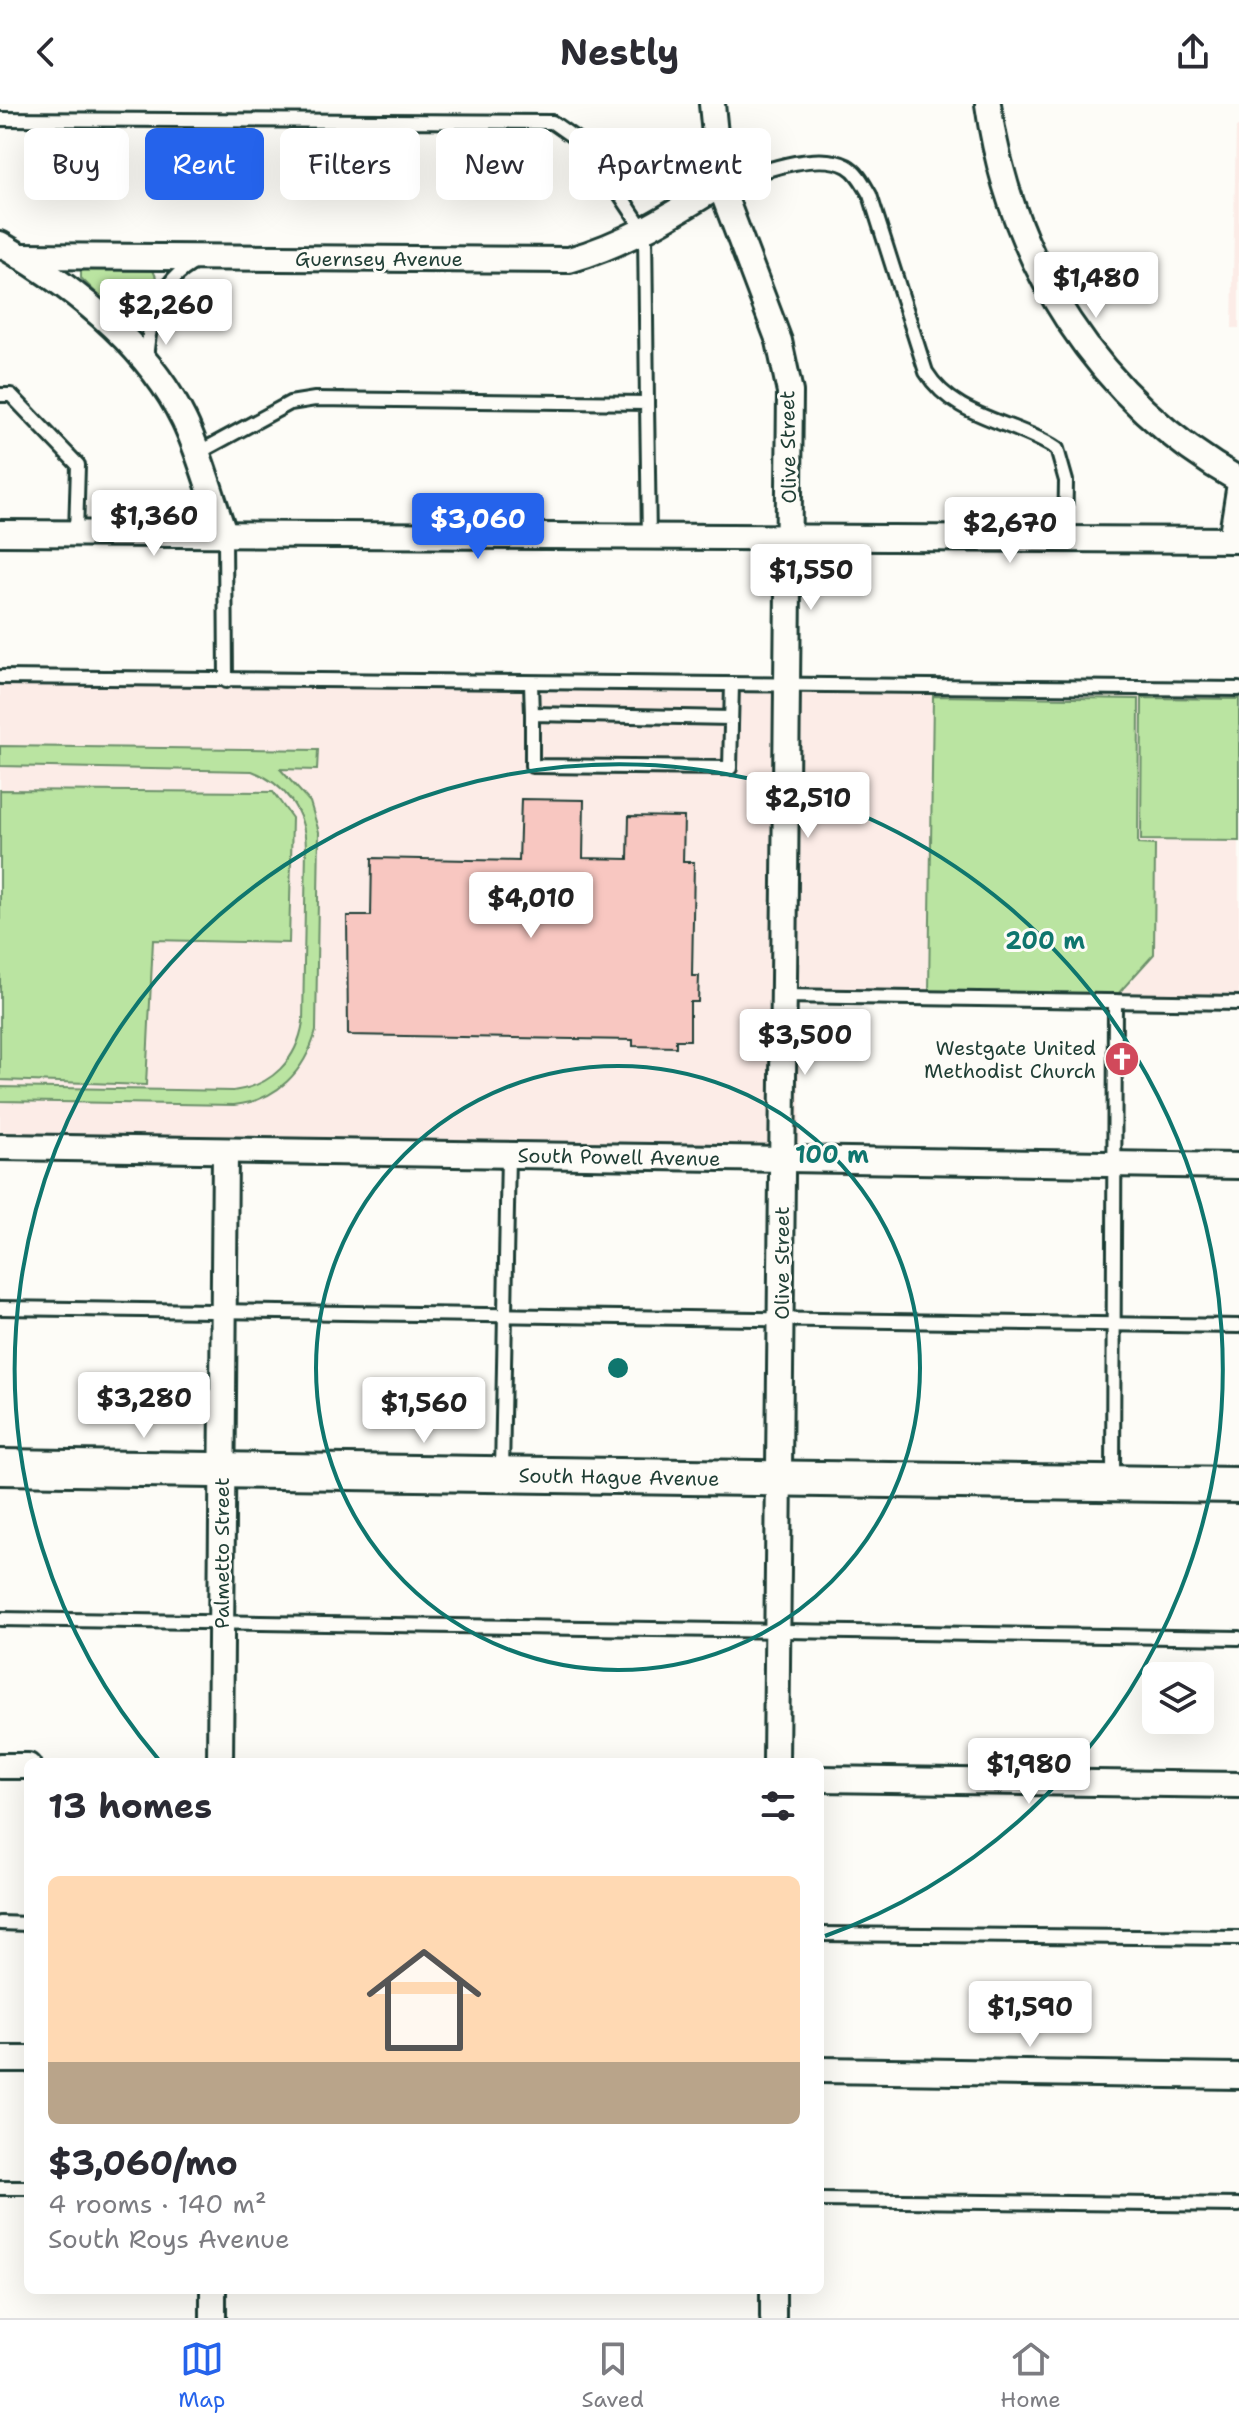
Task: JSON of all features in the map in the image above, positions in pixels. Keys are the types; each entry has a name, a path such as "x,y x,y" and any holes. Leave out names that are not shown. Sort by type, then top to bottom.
{"main road":[{"name":"South Hague Avenue","path":"0,1467 1239,1485"}],"street":[{"name":"Olive Street","path":"712,104 714,128"},
{"path":"988,104 1005,191 1051,296 1117,386 1208,462 1239,480"},
{"name":"Guernsey Avenue","path":"7,252 204,259 569,260 608,249 645,232 696,200"},
{"name":"Olive Street","path":"726,200 779,341 790,392 781,996 781,1479 776,1758"},
{"path":"7,252 74,292 146,360 184,419 225,535"},
{"path":"0,533 1065,542 1235,540 1239,490"},
{"name":"South Powell Avenue","path":"0,1147 1239,1166"},
{"name":"Palmetto Street","path":"220,1758 225,1152"},
{"path":"0,1766 24,1766"},
{"path":"824,1779 1239,1785"},
{"path":"0,2059 24,2059"},
{"path":"824,2070 1239,2076"},
{"path":"213,2294 213,2318"},
{"path":"773,2294 773,2318"}],"lane":[{"path":"0,119 552,122 589,148 645,232 649,539"},
{"path":"771,170 795,163 825,161 847,166 859,176 870,195 926,372 938,391 959,406 1057,449 1066,481 1065,542"},
{"path":"146,360 151,316 160,298 182,269 204,259"},
{"path":"0,395 11,395 78,465 76,534"},
{"path":"196,454 290,403 315,399 647,403"},
{"path":"225,535 226,681"},
{"path":"0,677 1239,689"},
{"path":"531,684 532,766 730,768 732,684"},
{"path":"532,714 731,718"},
{"path":"781,996 1239,1003"},
{"path":"1113,1484 1115,1001"},
{"path":"502,1475 508,1155"},
{"path":"0,1308 1239,1326"},
{"path":"0,1619 1239,1638"},
{"path":"0,1923 24,1924"},
{"path":"824,1934 1239,1938"},
{"path":"0,2188 24,2188"},
{"path":"824,2200 1239,2205"}],"shaded area":[{"path":"1236,127 1239,127 1239,328 1232,328"},
{"path":"0,673 786,678 1239,687 1239,1008 799,1006 800,1150 0,1139"}],"green space":[{"path":"152,268 156,277 129,325 81,278 81,271 88,269"},
{"path":"933,696 1139,699 1138,844 1155,845 1154,954 1117,995 929,993"},
{"path":"1142,698 1239,699 1239,841 1141,840"},
{"path":"0,746 318,750 317,770 280,769 310,802 319,832 316,1031 305,1059 287,1082 263,1097 234,1105 0,1101 0,1087 233,1091 271,1077 295,1048 303,1022 306,847 302,822 291,800 274,783 252,771 0,766"},
{"path":"0,790 273,792 292,818 289,943 153,940 146,1085 0,1080"}],"building":[{"path":"521,799 584,800 583,858 628,859 629,816 684,817 683,862 694,862 692,976 699,976 698,1002 690,1002 690,1040 676,1040 676,1047 633,1046 633,1040 348,1035 347,916 371,916 372,858 519,861"}],"place":[{"name":"Westgate United Methodist Church","path":"1122,1059"}]}
